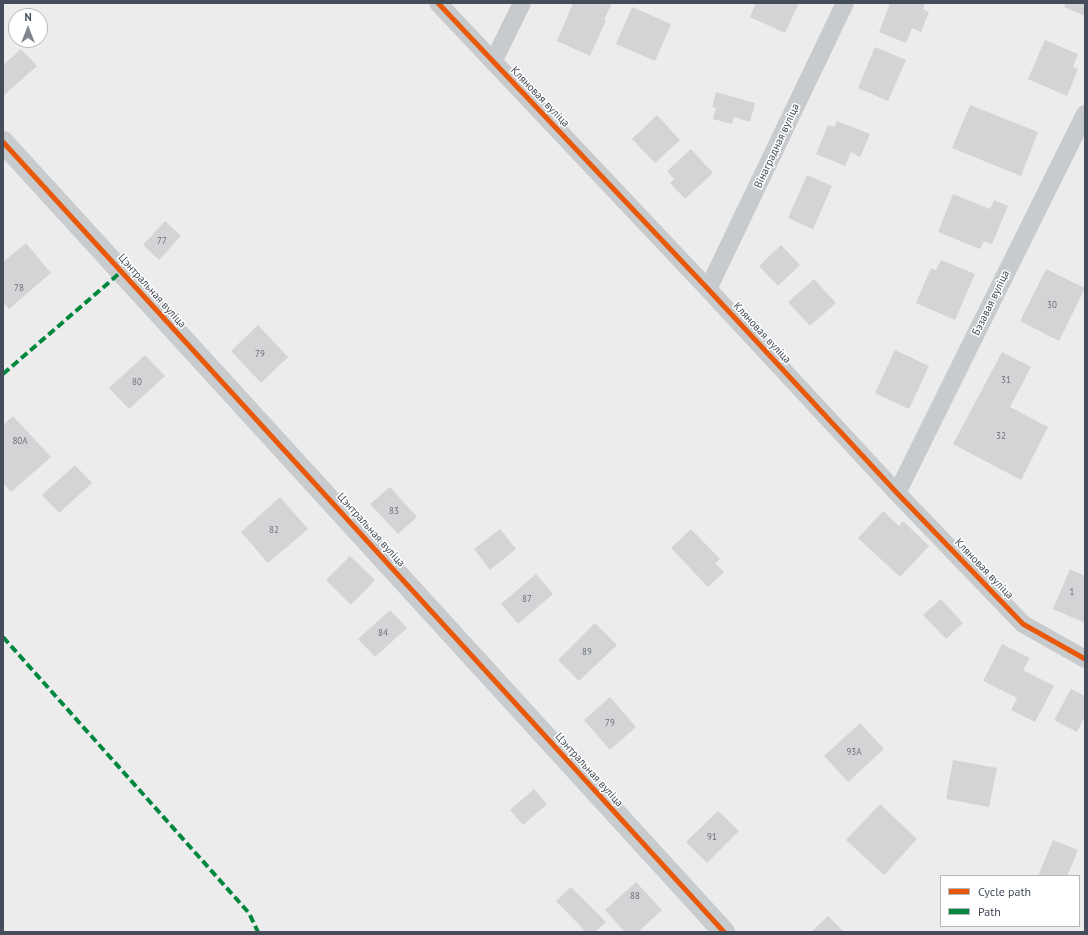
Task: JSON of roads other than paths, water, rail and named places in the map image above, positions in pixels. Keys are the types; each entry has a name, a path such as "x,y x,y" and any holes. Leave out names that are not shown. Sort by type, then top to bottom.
{"street":[{"name":"Кляновая вуліца","path":"438,3 708,289 897,493 1022,624 1085,659"},
{"path":"493,62 522,3"},
{"name":"Вінаградная вуліца","path":"708,289 845,3"},
{"name":"Бэзавая вуліца","path":"897,493 1085,114"},
{"name":"Цэнтральная вуліца","path":"3,142 724,932"}]}
